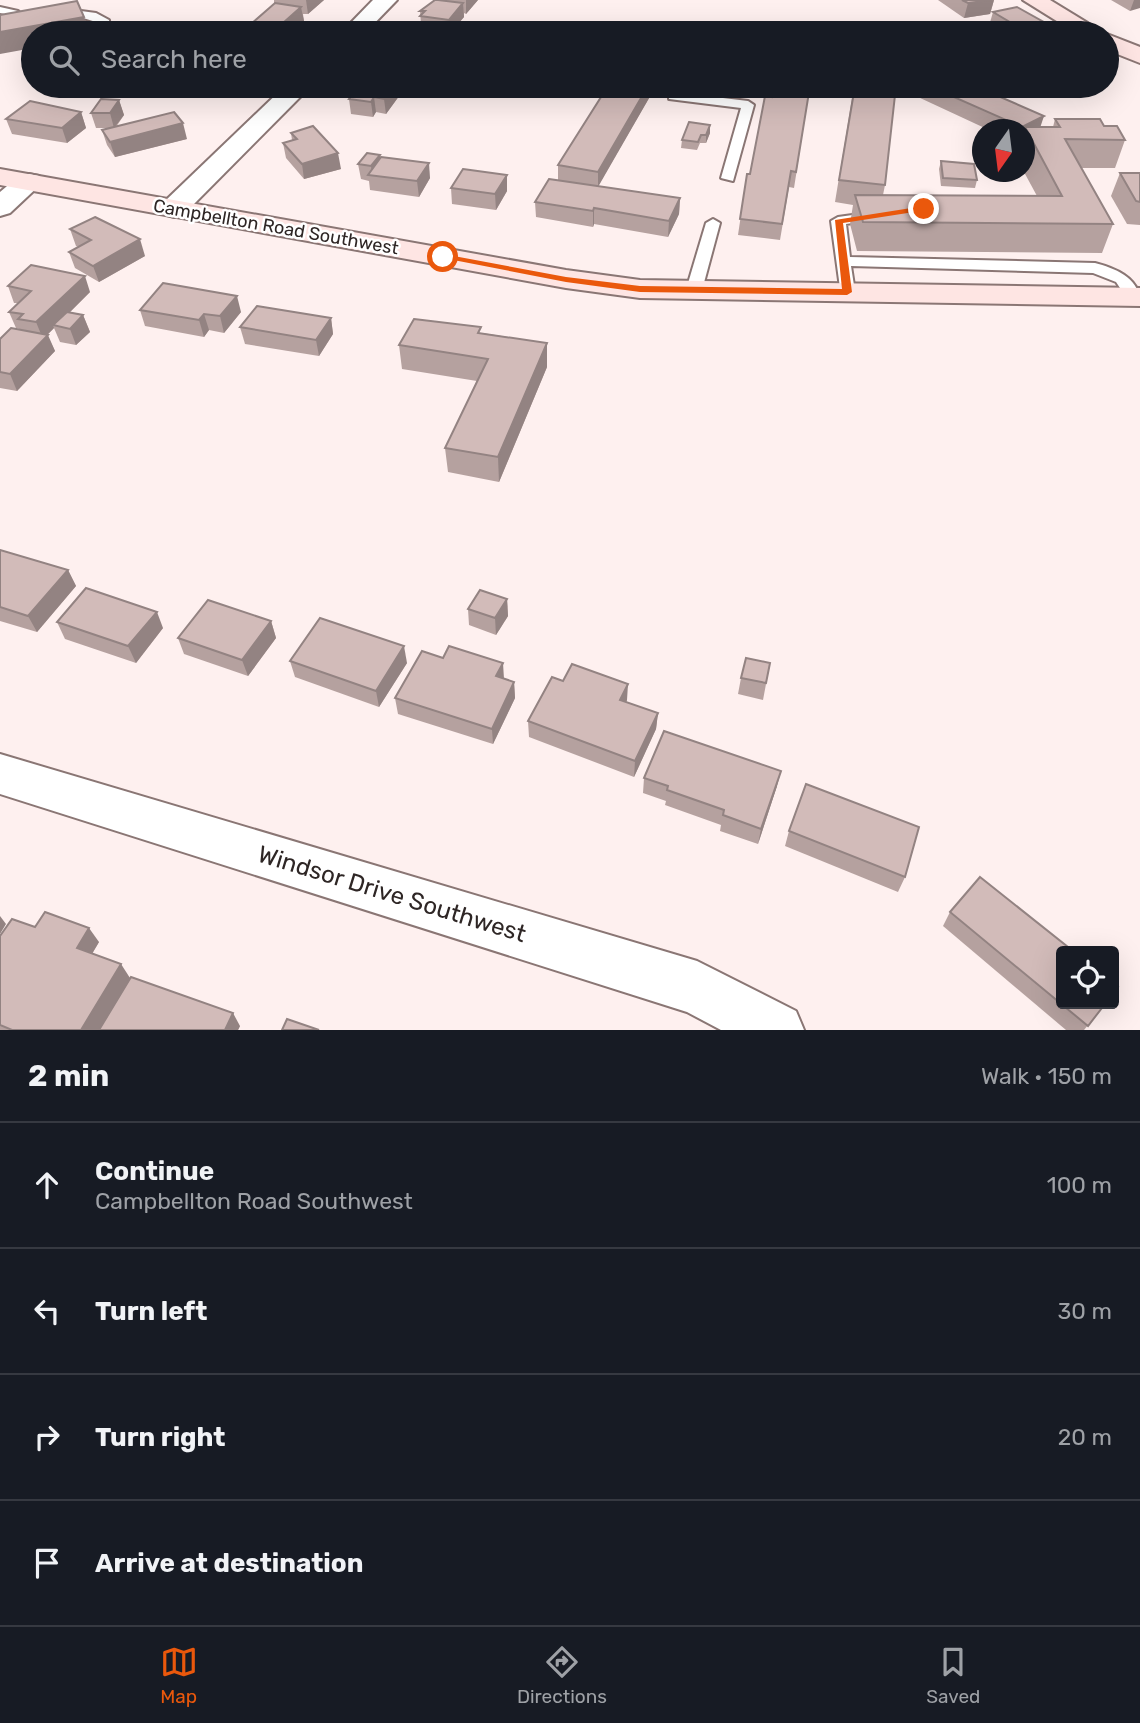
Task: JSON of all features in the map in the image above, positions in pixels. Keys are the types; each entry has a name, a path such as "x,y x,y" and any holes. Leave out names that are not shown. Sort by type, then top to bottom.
{"main road":[{"path":"1034,0 1070,21"},
{"path":"1119,46 1140,56"},
{"name":"Campbellton Road Southwest","path":"14,180 566,279 640,289 1137,297"}],"street":[{"path":"364,21 386,0"},
{"path":"174,208 287,98"},
{"path":"0,207 14,180"},
{"name":"Windsor Drive Southwest","path":"0,774 697,988 777,1030"}],"lane":[{"path":"0,10 14,13"},
{"path":"81,14 92,15 103,21"},
{"path":"690,98 748,105 728,177"},
{"path":"847,292 838,221 887,214"},
{"path":"694,290 713,223"},
{"path":"843,261 1095,268 1122,279 1137,297"}],"building":[{"path":"435,0 463,3 449,20 420,16 425,11 420,11"},
{"path":"962,0 992,0 968,3"},
{"path":"77,1 84,17 62,21 21,21 21,28 0,32 0,15"},
{"path":"275,3 301,7 285,21 254,21"},
{"path":"1017,7 1042,21 1008,21 993,12"},
{"path":"350,98 373,98 371,102"},
{"path":"600,98 641,98 598,172 558,165"},
{"path":"765,98 808,98 796,172 791,171 782,224 740,219 747,174 750,174"},
{"path":"853,98 895,98 885,185 839,180"},
{"path":"956,98 1003,98 1044,116 1035,120 1004,119"},
{"path":"101,99 119,100 110,113 91,113"},
{"path":"30,101 81,112 62,128 6,119"},
{"path":"174,112 183,123 110,142 102,130"},
{"path":"1055,119 1100,119 1104,126 1117,126 1125,140 1065,139 1113,224 863,222 855,195 1062,196 1035,146 1035,127 1060,127"},
{"path":"689,122 710,125 706,135 701,135 698,142 682,140"},
{"path":"313,126 338,153 302,164 283,143 297,139 291,133"},
{"path":"367,153 380,155 371,166 358,164"},
{"path":"381,157 429,163 417,181 368,175"},
{"path":"941,161 972,164 972,180 943,178"},
{"path":"463,169 507,175 495,194 451,188"},
{"path":"1120,173 1140,173 1140,202 1136,201"},
{"path":"549,179 680,198 669,221 594,208 593,211 535,202"},
{"path":"95,217 140,239 93,266 69,252 91,240 70,229"},
{"path":"31,265 85,276 36,322 18,319 23,314 9,312 31,291 8,286"},
{"path":"163,283 237,296 220,316 204,314 199,320 140,310"},
{"path":"257,306 331,318 316,340 240,327"},
{"path":"67,312 83,315 70,329 53,325"},
{"path":"414,319 481,327 478,333 547,343 498,457 445,448 488,359 399,345"},
{"path":"11,328 48,335 10,374 0,372 0,339"},
{"path":"0,550 68,570 28,616 0,607"},
{"path":"86,588 157,612 128,646 57,622"},
{"path":"480,590 507,599 495,618 468,609"},
{"path":"208,600 271,621 242,660 178,638"},
{"path":"320,618 404,646 376,691 290,661"},
{"path":"449,646 503,663 496,676 514,682 492,729 395,698 422,651 443,658"},
{"path":"746,658 770,663 766,683 741,678"},
{"path":"572,664 628,684 620,700 658,713 635,761 528,721 552,677 563,681"},
{"path":"664,731 781,771 761,829 723,815 724,810 667,790 668,786 644,778"},
{"path":"806,784 919,827 905,877 789,831"},
{"path":"980,877 1067,946 1056,946 1056,1000 950,912"},
{"path":"45,912 89,928 77,948 121,964 81,1030 12,1030 0,1025 0,936 12,919 35,927"},
{"path":"131,977 233,1013 225,1030 99,1030"},
{"path":"1067,1009 1101,1009 1088,1026"},
{"path":"287,1019 319,1030 282,1030"}],"route":[{"path":"443,257 640,289 847,292 838,221 924,209"}]}
